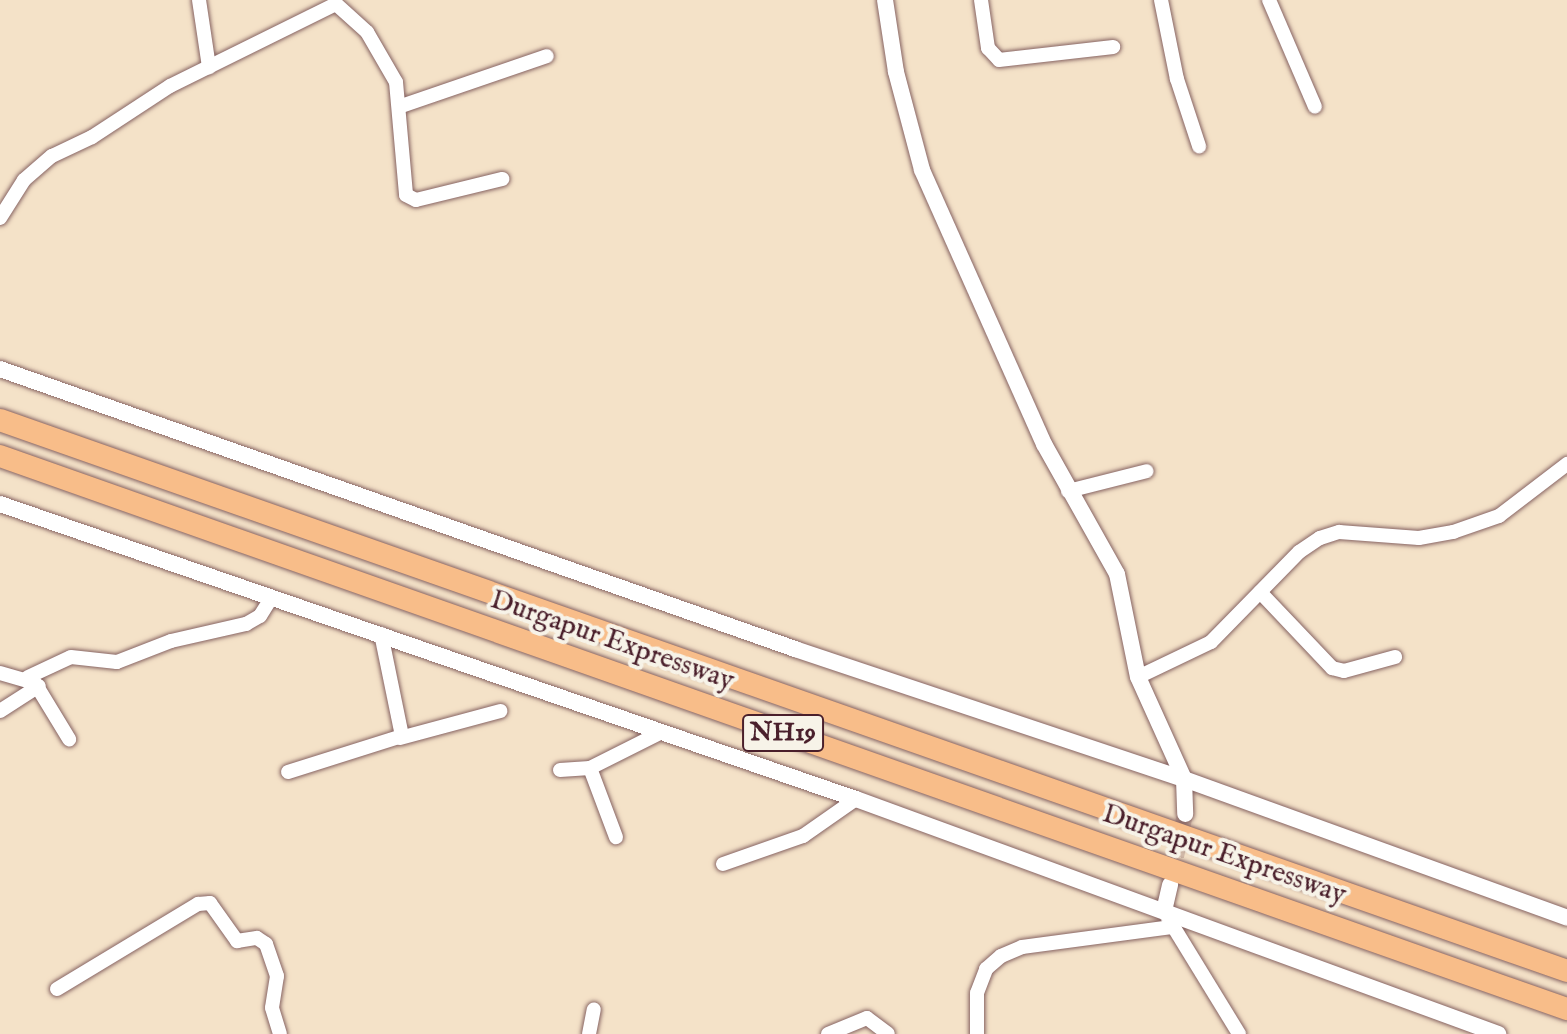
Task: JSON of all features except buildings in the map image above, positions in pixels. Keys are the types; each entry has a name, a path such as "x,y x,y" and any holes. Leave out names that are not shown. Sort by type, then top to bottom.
{"highway":[{"name":"Durgapur Expressway","path":"0,420 1567,971"},
{"name":"Durgapur Expressway","path":"0,456 1567,1009"}],"street":[{"path":"199,0 209,67"},
{"path":"885,0 896,72 926,181 1068,491 1117,574 1138,677 1184,779 1185,814"},
{"path":"981,0 988,48 999,60 1113,47"},
{"path":"1161,0 1177,79 1199,146"},
{"path":"1269,0 1315,107"},
{"path":"0,218 42,162 209,67 336,4 382,52 401,106 408,198 502,179"},
{"path":"401,106 547,56"},
{"path":"0,369 795,649 1184,779 1567,918"},
{"path":"1138,677 1200,650 1320,538 1339,532 1419,538 1453,532 1499,516 1567,464"},
{"path":"1068,491 1147,471"},
{"path":"0,504 856,799 1168,919 1498,1034"},
{"path":"1260,592 1332,668 1344,671 1395,657"},
{"path":"0,711 34,682 71,657 117,662 171,641 246,624 260,616 272,597"},
{"path":"381,634 403,725 400,738"},
{"path":"0,673 34,682 69,739"},
{"path":"288,772 500,711"},
{"path":"560,770 590,768 660,733"},
{"path":"590,768 616,837"},
{"path":"723,864 803,836 856,799"},
{"path":"1170,885 1168,919 1239,1034"},
{"path":"57,989 198,904 210,903 237,941 257,938 266,944 277,976 272,1008 280,1034"},
{"path":"977,1034 977,993 986,969 1001,956 1022,947 1168,919"},
{"path":"589,1034 594,1009"},
{"path":"828,1034 867,1018 888,1034"}],"tunnel":[{"path":"1171,880 1185,814"}]}
